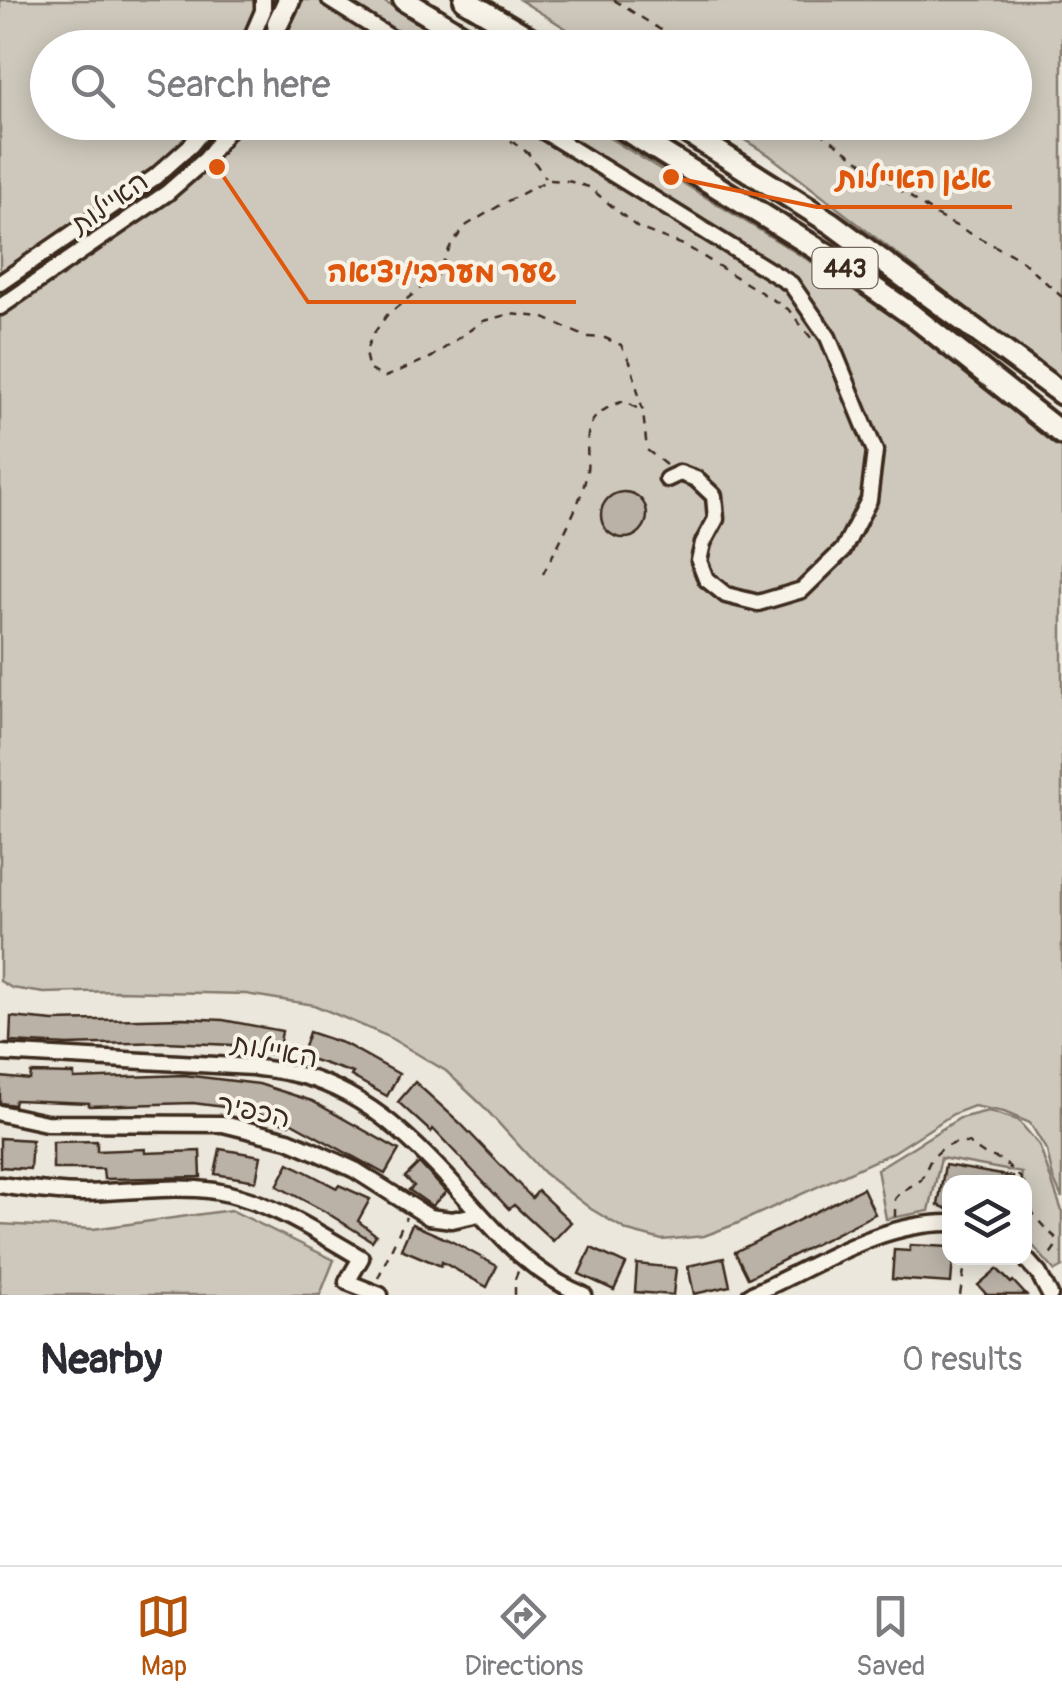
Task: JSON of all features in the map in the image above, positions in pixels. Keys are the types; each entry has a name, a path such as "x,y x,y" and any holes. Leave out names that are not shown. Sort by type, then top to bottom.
{"highway":[{"path":"278,23 289,0"},
{"path":"404,0 453,30"},
{"path":"464,0 515,30"},
{"name":"443","path":"642,140 827,256 912,315 1062,434"},
{"name":"443","path":"699,140 831,223 1062,394"}],"street":[{"path":"254,30 263,0"},
{"path":"275,30 280,0"},
{"path":"330,0 379,30"},
{"name":"האיילות","path":"0,283 155,176 196,140"},
{"name":"האיילות","path":"0,307 167,192 206,158 220,140"},
{"path":"558,140 791,284 828,338 874,450 869,500 842,550 802,590 758,603 726,596 706,579 699,560 703,542 716,519 714,496 696,479 673,476"},
{"name":"האיילות","path":"0,1053 252,1067 292,1073 330,1085 363,1102 421,1150 502,1240 553,1279 584,1295"},
{"name":"הכפיר","path":"0,1113 46,1123 222,1124 288,1140 316,1152 355,1170 429,1217 460,1219 480,1214"},
{"path":"0,1184 80,1193 178,1188 244,1199 281,1212 361,1258 347,1282 376,1293"},
{"path":"750,1295 854,1244 897,1228 942,1223"},
{"path":"1031,1265 1050,1295"},
{"path":"787,1278 795,1295"}],"path":[{"path":"614,0 661,30"},
{"path":"627,8 632,0"},
{"path":"511,140 528,152 548,180"},
{"path":"831,140 937,216 1020,259 1062,297"},
{"path":"673,476 647,450 632,364 621,345 606,338 586,337 542,318 510,314 484,321 432,356 384,377 369,370 365,352 387,316 437,275 451,245 467,225 548,180 568,180 589,187 638,228 686,246 788,310 813,340 834,352"},
{"path":"544,574 571,519 587,471 586,446 592,420 625,400 643,412"},
{"path":"897,1228 895,1200 900,1192 921,1180 931,1159 944,1147 968,1142 984,1154 1002,1160 1018,1175"},
{"path":"376,1293 410,1207"},
{"path":"1032,1211 1055,1237 1056,1246 1039,1274"},
{"path":"515,1295 515,1279 524,1258"},
{"path":"960,1295 965,1265"}],"shaded area":[{"path":"0,0 253,0 256,11 267,0 381,0 434,30 30,30 30,140 613,140 818,266 1028,409 1062,440 1062,1198 1047,1151 1030,1123 974,1106 953,1114 894,1152 736,1224 704,1236 662,1240 628,1231 544,1173 446,1071 387,1036 314,1005 246,994 44,993 12,988 0,981"},
{"path":"520,0 1062,0 1062,382 745,140 1032,140 1032,30 569,30"},
{"path":"988,1111 1018,1120 1039,1145 1062,1211 1062,1267 1055,1271 1032,1245 1032,1175 941,1158 929,1211 886,1219 877,1169 960,1118"},
{"path":"231,1210 334,1260 320,1295 0,1295 0,1224 93,1229"}],"building":[{"path":"624,492 641,498 647,515 641,532 624,538 607,532 601,515 607,498"},
{"path":"11,1017 54,1021 223,1020 282,1031 278,1055 232,1045 68,1045 10,1042"},
{"path":"309,1032 345,1044 399,1074 387,1096 351,1076 353,1073 301,1056"},
{"path":"31,1073 74,1074 74,1079 184,1075 259,1084 312,1101 399,1150 385,1174 290,1122 289,1125 247,1110 193,1103 0,1103 0,1077 30,1080"},
{"path":"415,1082 532,1198 538,1191 571,1222 553,1241 514,1205 509,1209 433,1129 431,1132 398,1102"},
{"path":"0,1138 32,1140 30,1169 0,1167"},
{"path":"97,1141 97,1151 200,1151 201,1177 104,1179 103,1169 53,1169 53,1142"},
{"path":"220,1149 261,1156 256,1181 215,1174"},
{"path":"289,1163 337,1188 339,1185 370,1199 358,1221 376,1235 372,1241 277,1186"},
{"path":"419,1163 446,1192 432,1206 409,1190 414,1186 405,1177"},
{"path":"945,1165 1002,1175 943,1175"},
{"path":"863,1188 875,1214 748,1278 735,1252"},
{"path":"412,1224 497,1266 487,1287 442,1262 441,1266 401,1249"},
{"path":"910,1245 942,1247 942,1265 952,1265 951,1283 892,1279 894,1250 910,1251"},
{"path":"591,1248 626,1264 614,1290 579,1274"},
{"path":"724,1258 730,1286 694,1294 688,1266"},
{"path":"637,1264 676,1268 673,1295 635,1292"},
{"path":"997,1269 1026,1295 987,1295 978,1285"}],"place":[{"name":"שער מערבי/יציאה","path":"217,167"},
{"name":"אגן האיילות","path":"671,177"}]}
